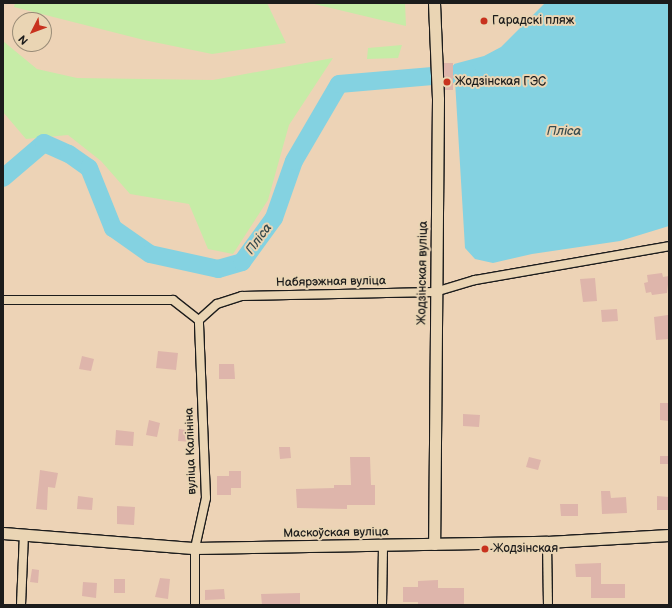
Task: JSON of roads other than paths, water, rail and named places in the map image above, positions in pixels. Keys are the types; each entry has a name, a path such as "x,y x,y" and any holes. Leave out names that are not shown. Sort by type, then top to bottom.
{"main road":[{"name":"Жодзінская вуліца","path":"434,3 438,99 435,292 434,544"},
{"name":"Маскоўская вуліца","path":"3,533 195,548 548,542 669,535"}],"street":[{"name":"Набярэжная вуліца","path":"199,320 217,304 242,296 435,292 475,280 669,246"},
{"path":"3,300 173,300 199,320"},
{"name":"вуліца Калініна","path":"195,605 195,548 206,498 199,320"},
{"path":"21,605 24,534"},
{"path":"548,542 548,605"},
{"path":"382,605 383,546"}],"water":[{"name":"Пліса","path":"545,3 669,3 669,226 620,241 532,254 493,263 475,259 465,248 454,64 484,56 501,47"}],"waterway":[{"name":"Пліса","path":"3,178 44,143 69,154 89,168 113,228 150,254 218,269 242,262 274,218 294,161 339,84 468,73"}],"place":[{"name":"Гарадскі пляж","path":"484,21"},
{"name":"Жодзінская ГЭС","path":"447,82"},
{"name":"Жодзінская","path":"485,549"}]}
